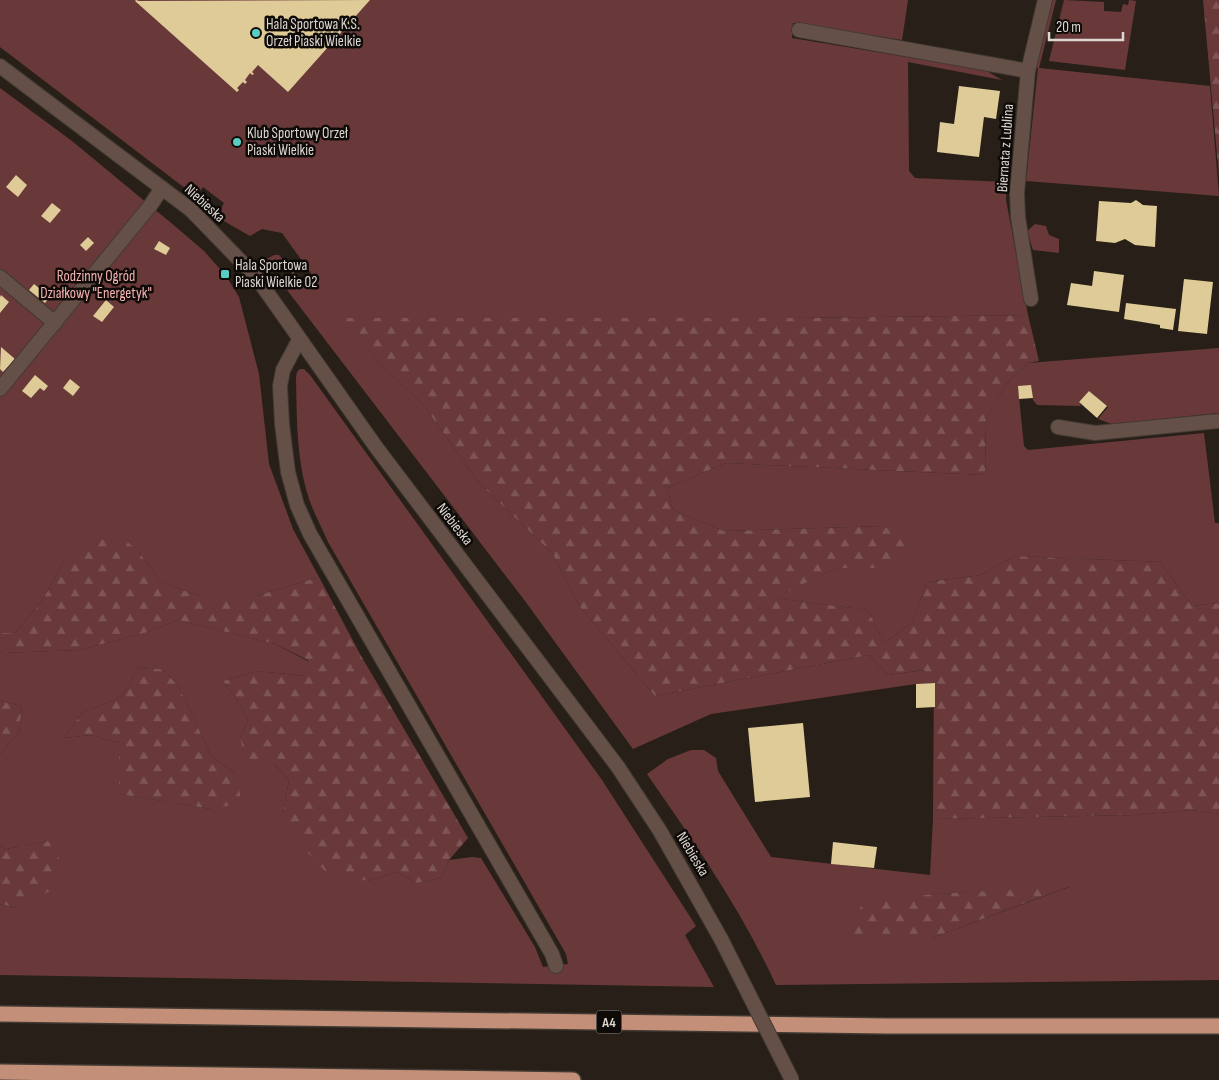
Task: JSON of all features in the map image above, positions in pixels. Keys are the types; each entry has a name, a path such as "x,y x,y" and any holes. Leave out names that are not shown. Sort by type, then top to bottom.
{"highway":[{"name":"A4","path":"0,1014 887,1026 1219,1026"},
{"path":"0,1072 573,1080"}],"street":[{"name":"Biernata z Lublina","path":"1031,299 1018,216 1017,193 1028,71 1046,0"},
{"path":"799,30 1028,71"},
{"name":"Niebieska","path":"0,66 191,210 242,261 376,448 523,639 618,767 670,848 721,939 792,1080"},
{"path":"0,389 162,188"},
{"path":"0,277 55,323"},
{"path":"299,340 283,370 280,386 288,472 297,505 310,534 552,954 556,966"},
{"path":"1058,427 1095,433 1219,421"}],"green space":[{"path":"0,0 908,0 902,40 793,23 792,38 985,70 1002,80 908,62 909,171 915,178 1007,182 1006,200 1028,315 794,318 345,318 377,360 424,406 480,484 552,553 580,607 655,696 869,655 888,675 925,670 935,683 916,684 711,714 633,749 525,601 287,290 298,281 284,264 273,272 263,261 274,255 279,255 305,285 315,279 282,233 262,229 250,236 222,220 220,211 224,203 203,187 197,195 194,195 0,47"},
{"path":"1050,0 1056,0 1039,68 1210,86 1219,196 1026,181 1038,68 1033,66"},
{"path":"1064,0 1104,2 1104,11 1121,12 1123,4 1128,5 1129,0 1136,1 1125,70 1049,61"},
{"path":"1203,0 1219,0 1219,176"},
{"name":"Rodzinny Ogród Działkowy \"Energetyk\"","path":"0,88 72,141 176,227 204,251 226,276 239,297 259,374 269,464 293,529 319,577 252,597 202,597 161,582 139,552 66,558 42,601 15,633 0,633"},
{"path":"1035,224 1046,226 1049,235 1059,239 1059,253 1033,250 1027,231"},
{"path":"1028,315 1039,361 1028,363 1009,381 986,418 985,475 726,463 667,488 673,510 724,531 883,526 908,541 894,568 837,568 774,598 868,610 884,643 912,623 927,582 981,575 1015,556 1160,562 1192,606 1219,603 1219,814 1192,810 1136,815 933,819 934,683 924,670 888,675 869,655 655,696 580,607 552,553 480,484 424,406 377,360 344,318 794,318"},
{"path":"1219,348 1219,413 1112,424 1098,419 1108,407 1089,391 1079,402 1081,406 1037,405 1033,400 1031,386 1018,387 1024,446 1028,450 1204,433 1215,523 1219,523 1219,603 1192,606 1160,562 1015,556 981,575 927,582 912,623 884,643 868,610 773,598 837,568 894,568 883,526 724,531 673,510 667,488 726,463 985,475 986,418 1009,381 1028,363"},
{"path":"300,369 304,369 310,375 602,780 696,926 685,935 714,987 0,975 0,904 17,908 48,841 6,849 0,846 0,754 19,733 22,706 0,701 0,653 80,650 148,632 177,620 275,644 308,661 306,676 258,671 223,681 237,700 248,720 240,738 273,763 289,780 283,814 368,881 397,872 417,883 441,878 449,860 472,857 481,858 535,947 543,967 568,964 566,954 328,542 316,516 307,491 300,459 297,372","holes":["138,667 163,669 179,687 212,757 235,773 211,809 120,794 119,743 91,735 64,738 82,713 122,697"]},
{"path":"123,538 139,552 161,582 202,597 252,597 319,577 360,654 468,838 449,860 441,878 417,883 397,872 368,881 325,871 295,839 283,814 289,780 273,763 245,759 240,738 248,720 237,700 223,681 258,671 305,676 308,660 275,644 177,620 148,632 80,650 0,653 0,633 15,633 42,601 66,558 86,540"},
{"path":"138,667 163,669 179,687 212,757 235,773 242,803 211,809 119,794 119,743 91,735 64,738 82,713 122,697"},
{"path":"0,701 22,706 19,733 0,754"},
{"path":"691,750 704,750 716,758 718,771 771,857 930,875 933,819 1136,815 1192,810 1219,814 1219,980 776,985 732,903 647,774 668,759","holes":["1069,887 932,938 851,937 919,895"]},
{"path":"48,841 64,866 50,891 17,908 0,904 0,846 6,849"},
{"path":"1071,886 932,938 851,938 854,917 864,902 919,895"}],"building":[{"name":"Hala Sportowa K.S. Orzeł Piaski Wielkie","path":"136,0 370,0 288,92 258,65 252,72 254,74 250,73 245,80 247,82 245,84 243,82 237,88 239,90 237,92"},
{"path":"959,86 1000,91 996,119 984,117 979,157 937,152 940,122 954,124"},
{"path":"16,175 27,185 18,197 6,187"},
{"path":"1136,200 1143,205 1157,206 1155,247 1135,245 1125,239 1115,243 1096,241 1099,201 1131,203"},
{"path":"52,203 61,210 50,223 41,216"},
{"path":"88,237 94,243 86,251 80,245"},
{"path":"159,241 170,248 166,255 154,249"},
{"path":"1094,271 1124,275 1119,312 1067,305 1071,283 1092,286"},
{"path":"1184,279 1213,282 1207,334 1178,331"},
{"path":"34,284 50,297 45,303 29,290"},
{"path":"1,295 9,302 0,313 0,297"},
{"path":"106,300 114,307 102,322 93,316"},
{"path":"1126,303 1176,309 1173,330 1160,328 1160,325 1124,319"},
{"path":"1,347 15,359 3,372 0,369"},
{"path":"35,375 48,386 44,391 40,388 31,398 22,391"},
{"path":"70,379 80,387 73,396 63,388"},
{"path":"1031,385 1033,398 1019,399 1018,386"},
{"path":"1089,391 1107,406 1097,418 1079,402"},
{"path":"935,683 935,707 916,708 916,684"},
{"path":"803,723 810,797 755,802 748,728"},
{"path":"833,842 877,847 874,868 831,864"}],"place":[{"name":"Hala Sportowa K.S. Orzeł Piaski Wielkie","path":"256,33"},
{"name":"Klub Sportowy Orzeł Piaski Wielkie","path":"237,142"},
{"name":"Hala Sportowa Piaski Wielkie 02","path":"225,274"}]}
